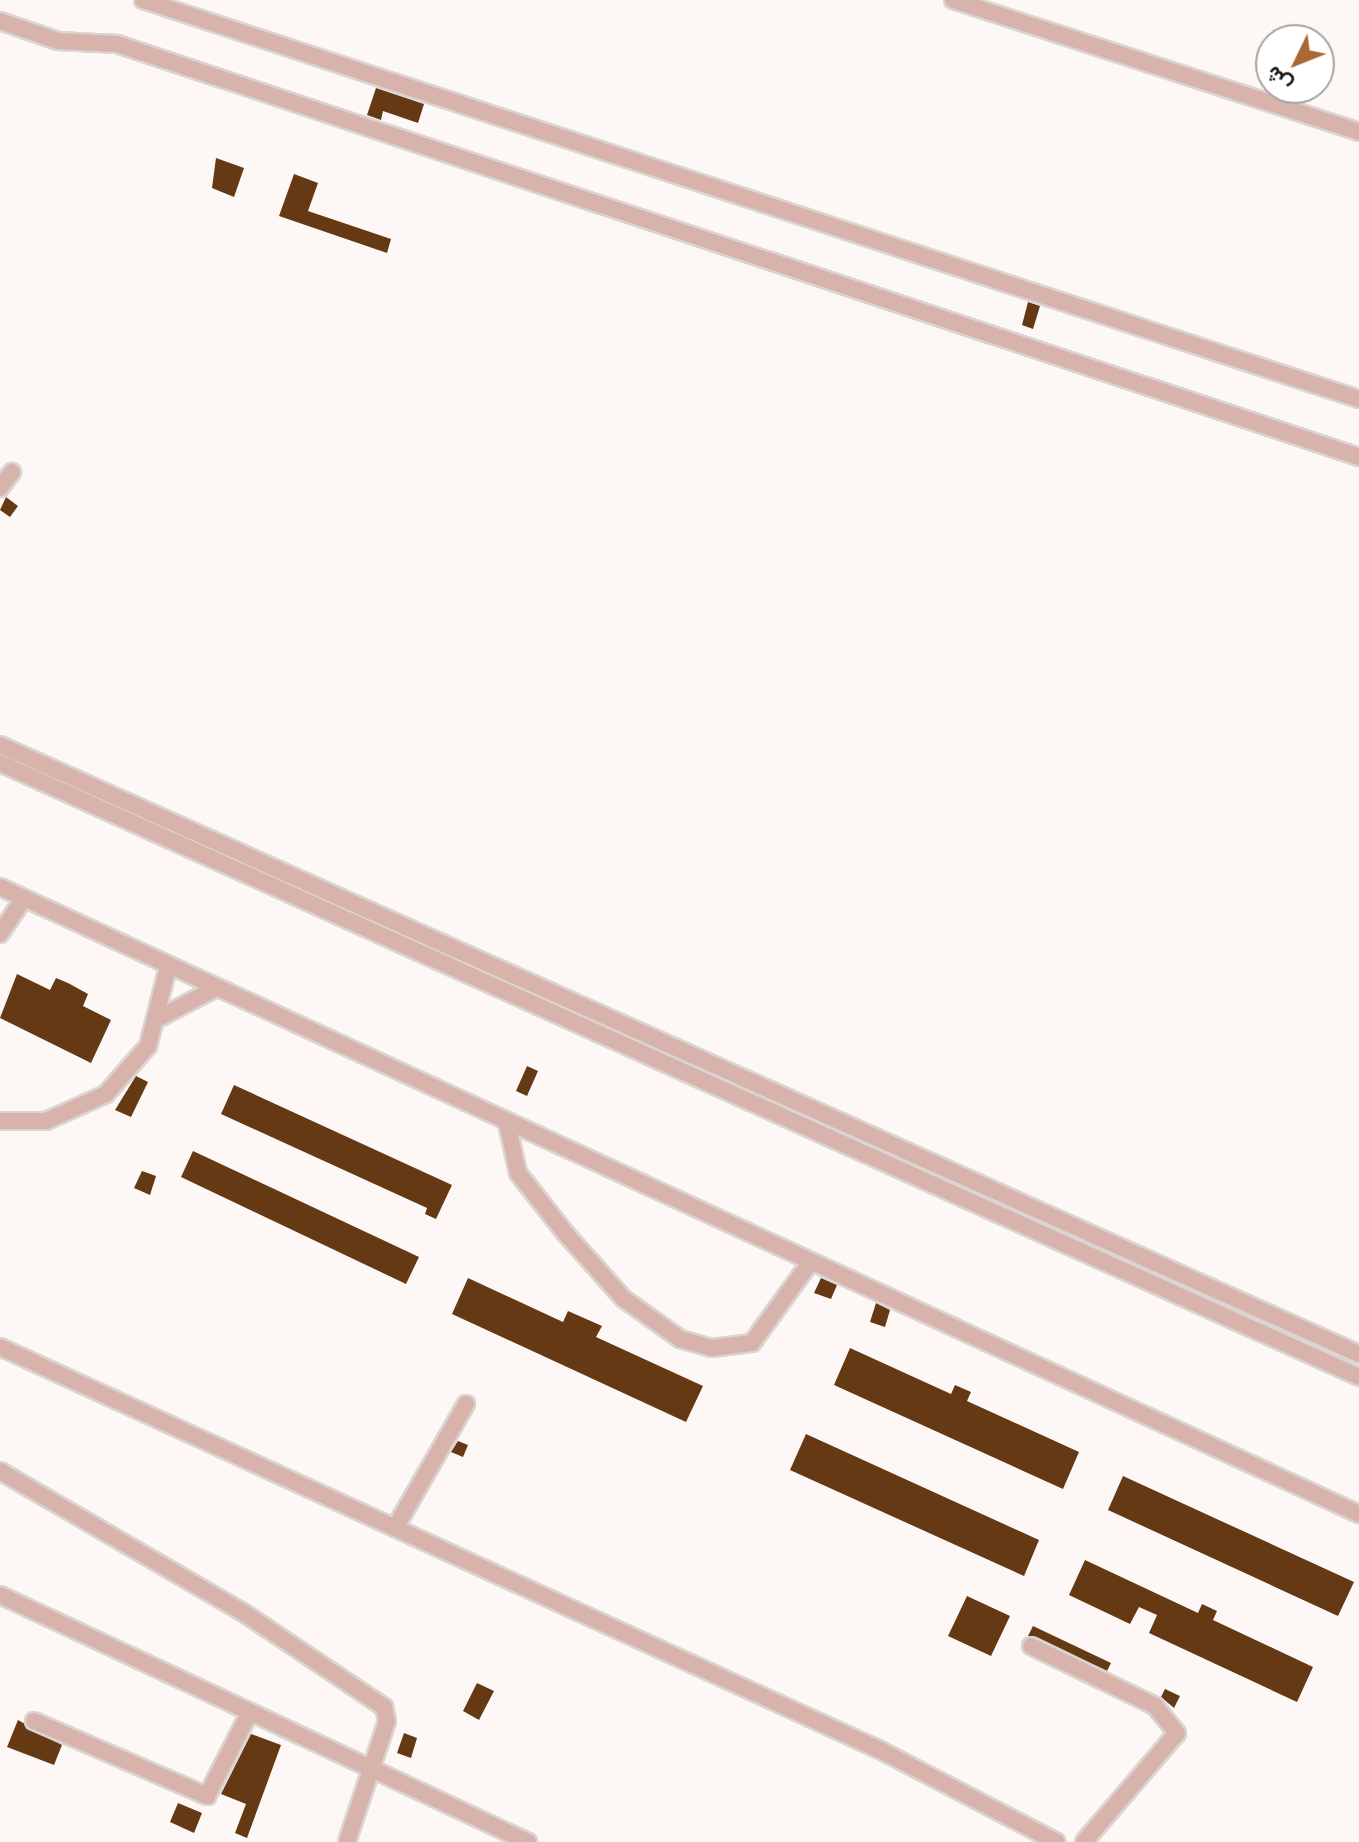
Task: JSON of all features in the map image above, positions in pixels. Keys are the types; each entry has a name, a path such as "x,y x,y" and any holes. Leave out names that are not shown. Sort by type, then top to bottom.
{"street":[{"path":"143,0 1359,399"},
{"path":"953,0 1359,132"},
{"path":"0,21 58,41 117,44 1359,457"},
{"path":"0,488 12,472"},
{"path":"0,745 1359,1354"},
{"path":"0,763 1359,1377"},
{"path":"0,887 809,1264 1359,1514"},
{"path":"0,934 24,898"},
{"path":"0,1121 46,1121 89,1106 148,1046 161,1017 168,967"},
{"path":"161,1017 216,988"},
{"path":"507,1123 518,1173 566,1234 624,1299 680,1339 712,1348 752,1343 809,1264"},
{"path":"0,1347 880,1750 1057,1842"},
{"path":"395,1528 466,1404"},
{"path":"0,1471 244,1613 384,1707 387,1721 347,1842"},
{"path":"0,1595 528,1842"},
{"path":"1031,1646 1155,1706 1177,1733 1084,1842"},
{"path":"34,1721 207,1796 249,1714"}],"building":[{"path":"376,88 424,104 418,123 383,111 381,120 367,115"},
{"path":"216,158 244,168 234,197 212,188"},
{"path":"294,174 318,183 308,211 391,239 387,253 279,216"},
{"path":"1028,302 1040,306 1033,329 1022,325"},
{"path":"6,497 18,506 10,517 0,510"},
{"path":"17,974 50,990 56,978 68,983 88,994 83,1006 111,1020 91,1063 0,1018"},
{"path":"527,1066 538,1071 527,1096 516,1091"},
{"path":"136,1076 148,1082 131,1117 115,1110"},
{"path":"234,1085 452,1185 436,1219 425,1214 427,1208 221,1114"},
{"path":"193,1151 419,1257 406,1284 181,1177"},
{"path":"142,1171 156,1176 150,1195 134,1188"},
{"path":"468,1278 563,1322 568,1311 602,1326 596,1337 703,1386 686,1422 452,1314"},
{"path":"821,1278 837,1285 831,1299 814,1293"},
{"path":"876,1303 890,1310 885,1327 870,1322"},
{"path":"850,1348 951,1394 955,1385 971,1392 967,1401 1079,1452 1063,1489 834,1385"},
{"path":"806,1434 1039,1540 1024,1576 790,1470"},
{"path":"458,1441 468,1445 463,1457 451,1452"},
{"path":"1123,1476 1354,1582 1338,1616 1108,1510"},
{"path":"1085,1560 1198,1613 1202,1604 1217,1611 1213,1620 1313,1667 1297,1702 1149,1633 1157,1615 1139,1607 1130,1624 1069,1595"},
{"path":"967,1596 1010,1616 991,1656 948,1636"},
{"path":"1033,1626 1111,1663 1107,1671 1028,1636"},
{"path":"477,1683 494,1691 479,1720 463,1711"},
{"path":"1165,1689 1180,1696 1174,1708 1161,1697"},
{"path":"18,1720 62,1745 54,1765 7,1747"},
{"path":"404,1733 417,1738 411,1758 397,1753"},
{"path":"251,1734 281,1745 247,1838 235,1833 246,1804 221,1794"},
{"path":"178,1803 202,1813 194,1833 170,1822"}]}
